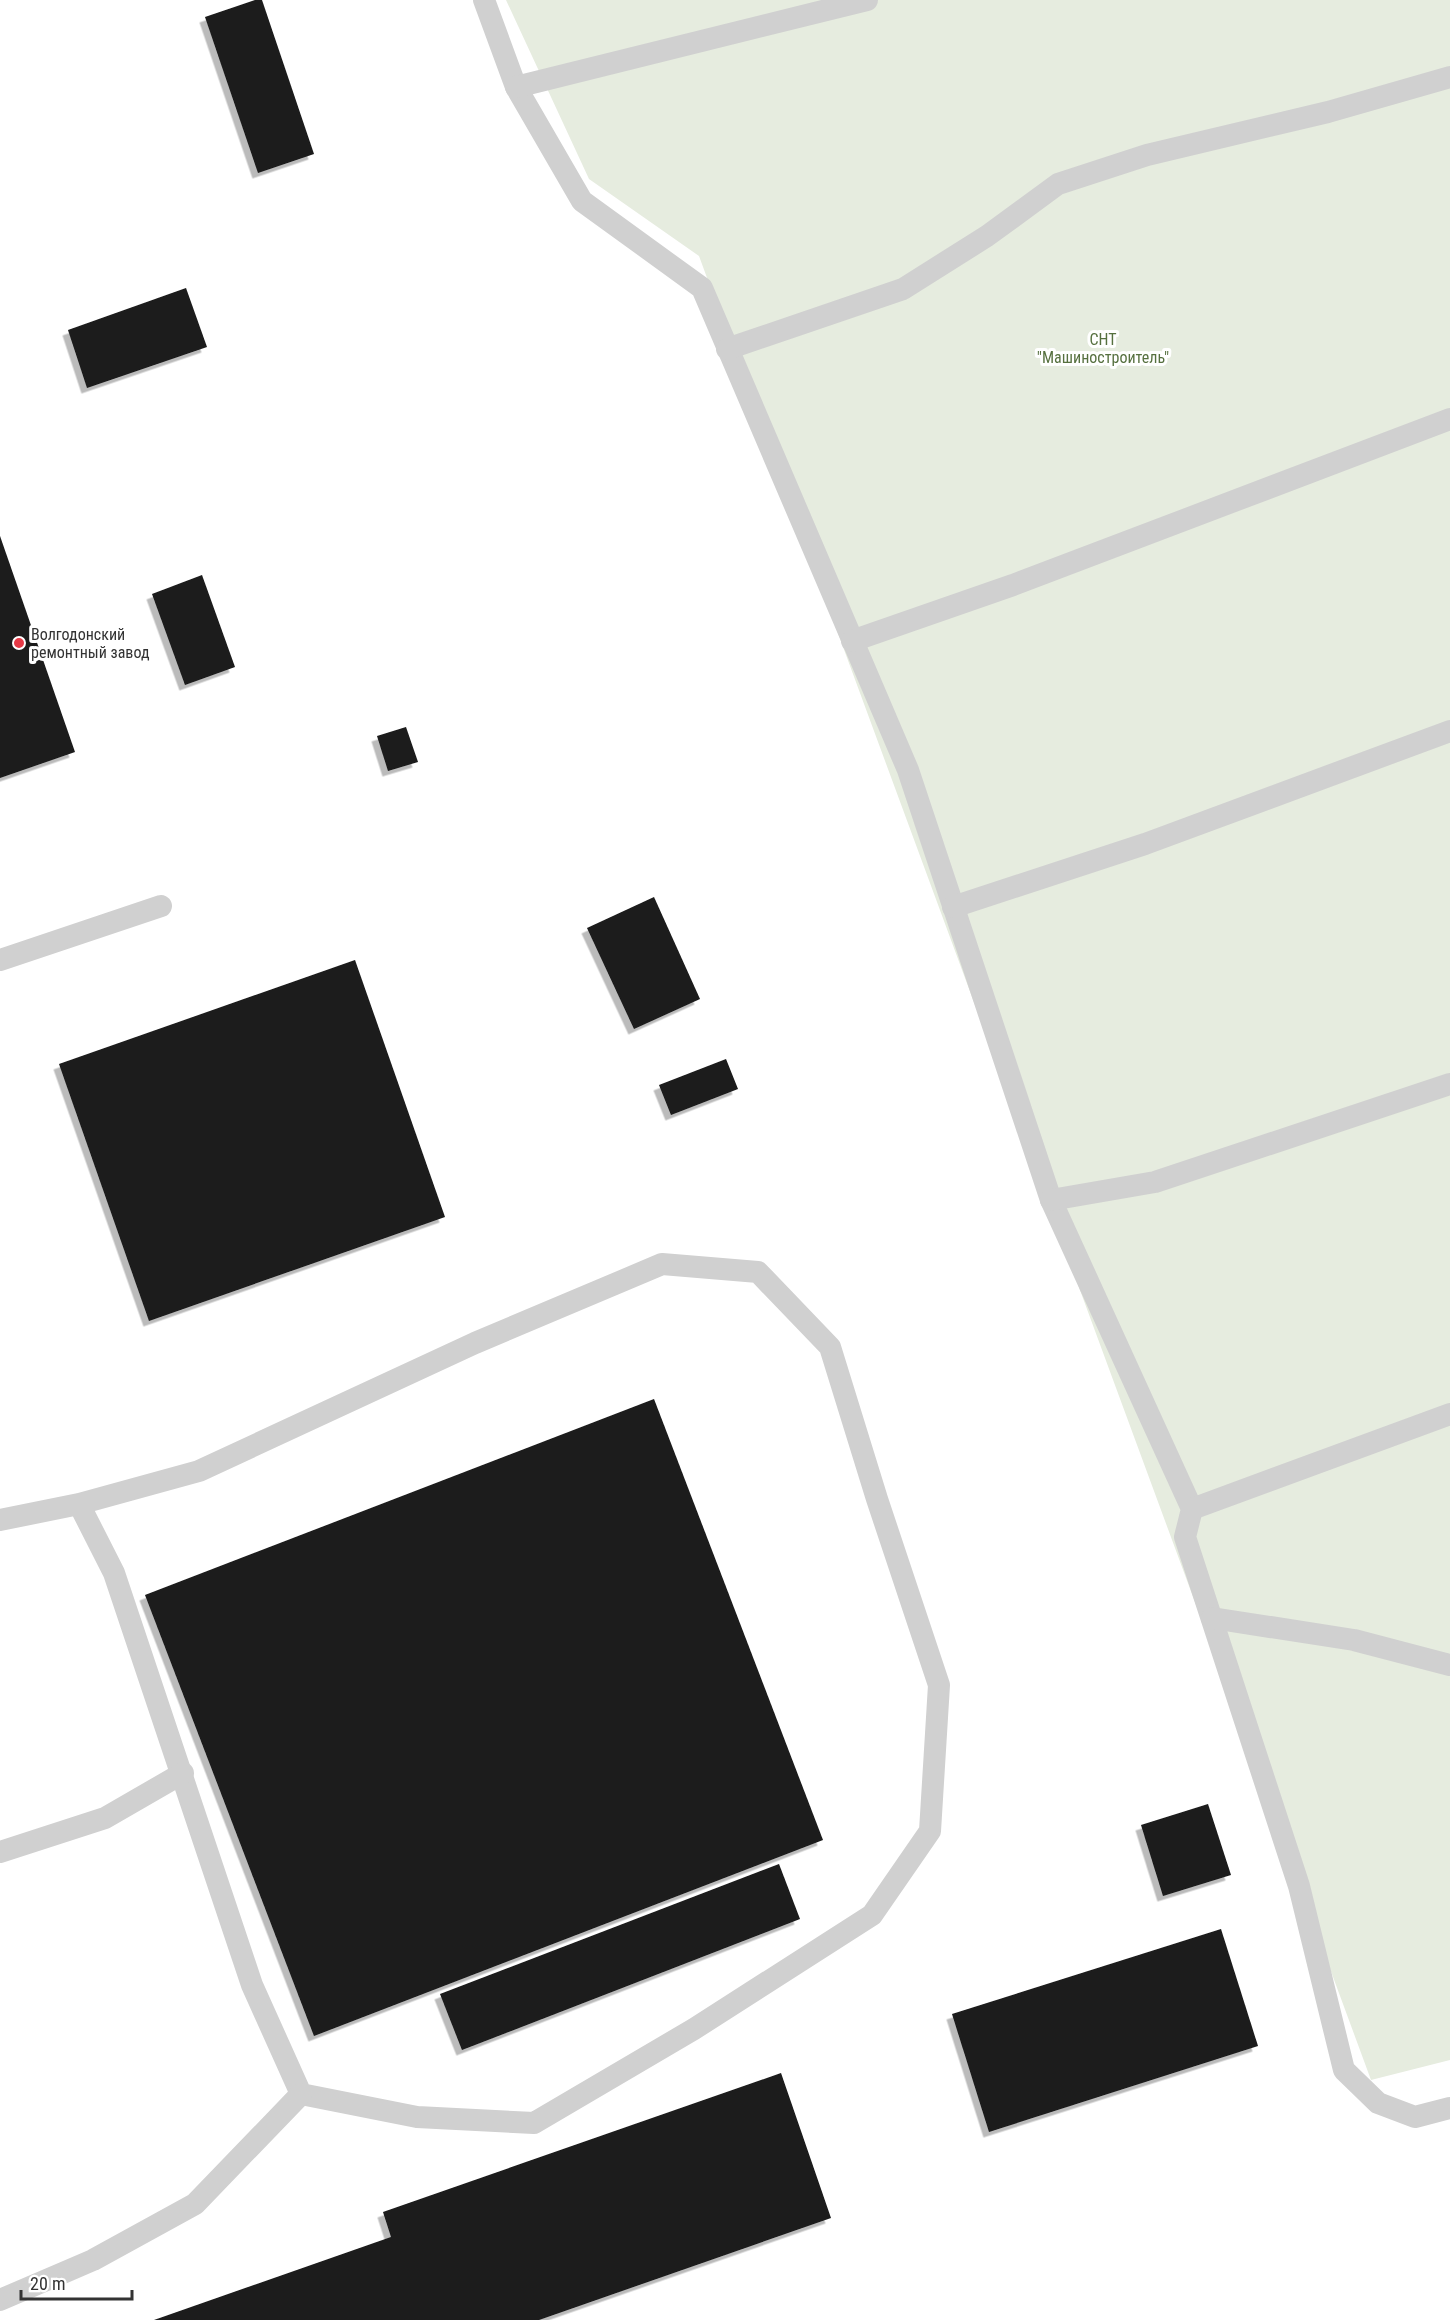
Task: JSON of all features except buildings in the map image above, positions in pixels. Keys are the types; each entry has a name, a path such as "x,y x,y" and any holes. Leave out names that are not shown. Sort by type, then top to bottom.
{"lane":[{"path":"484,0 516,87 582,201 702,288 908,770 1051,1200 1192,1509 1185,1537 1299,1886 1344,2070 1378,2103 1415,2116 1450,2109"},
{"path":"516,87 867,0"},
{"path":"727,349 903,289 987,236 1058,184 1147,155 1328,112 1450,77"},
{"path":"852,641 1013,585 1450,419"},
{"path":"953,907 1145,844 1450,731"},
{"path":"0,960 161,906"},
{"path":"1051,1200 1155,1182 1450,1084"},
{"path":"0,1520 79,1504 199,1471 475,1343 662,1264 758,1272 830,1347 877,1499 939,1685 930,1832 872,1915 694,2030 534,2123 417,2116 301,2094"},
{"path":"1192,1509 1450,1414"},
{"path":"79,1504 114,1573 183,1773 252,1985 301,2094"},
{"path":"1212,1618 1354,1640 1450,1665"},
{"path":"0,1852 105,1818 183,1773"},
{"path":"0,2300 93,2260 195,2204 301,2094"}],"green space":[{"name":"СНТ \"Машиностроитель\"","path":"506,0 1450,0 1450,2060 1371,2080 699,256 589,179"}],"place":[{"name":"Волгодонский ремонтный завод","path":"19,643"}]}
